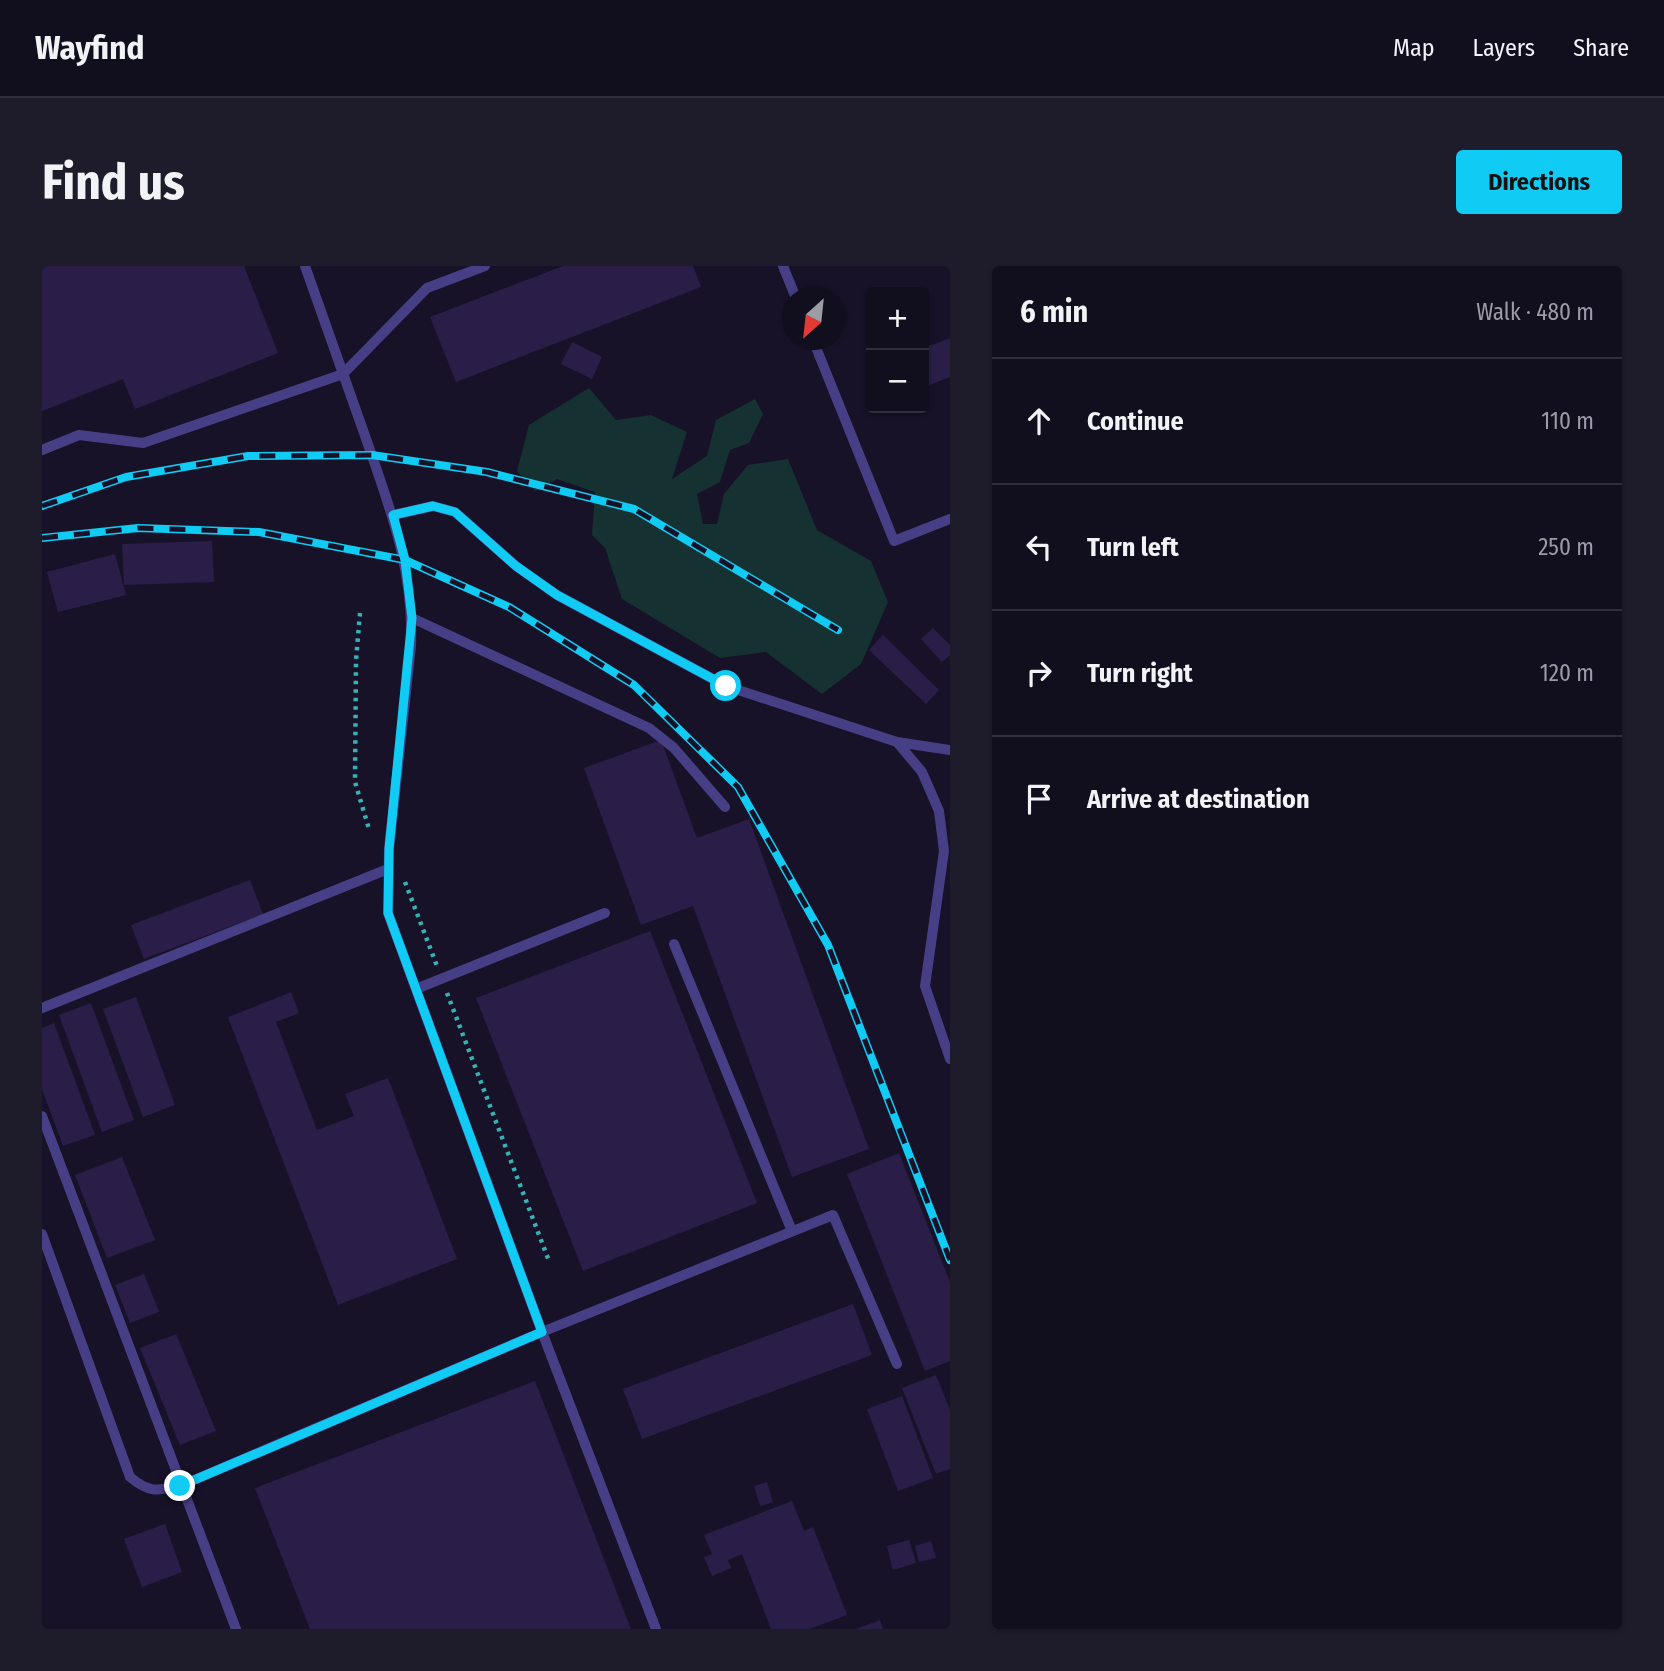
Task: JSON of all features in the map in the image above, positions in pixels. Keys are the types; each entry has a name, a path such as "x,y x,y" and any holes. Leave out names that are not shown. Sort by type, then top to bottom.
{"lane":[{"path":"305,266 393,515 405,560 412,618 388,869 388,913 542,1332 656,1629"},
{"path":"42,450 79,435 144,443 343,374 427,288 485,266"},
{"path":"783,266 792,287"},
{"path":"817,350 894,541 950,519"},
{"path":"393,515 433,506 455,512 516,566 557,595 726,686 897,742 950,750"},
{"path":"412,618 649,728 674,748 725,807"},
{"path":"897,742 922,772 939,811 944,851 925,986 950,1059"},
{"path":"42,1008 388,869"},
{"path":"415,989 605,913"},
{"path":"674,944 792,1231"},
{"path":"42,1116 236,1629"},
{"path":"42,1234 130,1478 142,1487 157,1491 180,1486 542,1332 833,1214 897,1364"}],"path":[{"path":"360,613 356,660 355,782 369,829"},
{"path":"404,880 550,1261"}],"green space":[{"path":"589,388 616,420 651,415 687,432 672,479 707,456 716,420 755,399 763,414 749,443 730,450 720,482 697,494 703,524 717,524 724,494 748,465 788,459 817,530 871,561 888,602 861,664 822,694 766,652 720,658 622,599 605,548 592,535 595,492 557,479 535,491 517,471 529,425"}],"building":[{"path":"42,266 244,266 278,353 135,409 123,379 42,411"},
{"path":"563,266 693,266 701,287 456,382 430,317"},
{"path":"950,338 950,377 929,385 929,350 929,346"},
{"path":"572,342 602,357 592,379 561,364"},
{"path":"212,541 214,582 124,585 122,544"},
{"path":"115,554 126,595 58,612 47,572"},
{"path":"933,628 950,645 950,655 942,662 921,639"},
{"path":"883,635 939,690 926,704 869,650"},
{"path":"661,740 697,838 749,819 869,1149 792,1177 693,906 641,925 584,768"},
{"path":"250,880 263,914 144,959 131,925"},
{"path":"650,931 757,1203 583,1271 476,998"},
{"path":"291,992 299,1013 276,1022 317,1130 354,1116 345,1094 388,1078 457,1259 338,1305 228,1017"},
{"path":"136,997 175,1105 143,1117 103,1009"},
{"path":"91,1003 134,1120 102,1132 59,1015"},
{"path":"54,1023 95,1135 63,1146 42,1089 42,1028"},
{"path":"899,1153 950,1282 950,1361 925,1371 847,1174"},
{"path":"122,1157 155,1240 107,1258 75,1175"},
{"path":"144,1274 159,1312 130,1323 115,1285"},
{"path":"853,1304 872,1355 642,1439 623,1389"},
{"path":"176,1334 216,1431 180,1445 140,1348"},
{"path":"936,1375 950,1410 950,1469 936,1474 902,1388"},
{"path":"535,1381 631,1629 310,1629 255,1488"},
{"path":"902,1396 933,1478 898,1491 867,1409"},
{"path":"767,1482 773,1502 760,1506 754,1486"},
{"path":"792,1501 804,1531 813,1527 847,1615 809,1629 771,1629 742,1554 728,1560 731,1568 712,1576 704,1557 712,1554 704,1535"},
{"path":"165,1524 182,1572 142,1587 124,1539"},
{"path":"909,1540 916,1563 893,1570 887,1546"},
{"path":"931,1541 936,1558 919,1562 915,1546"},
{"path":"880,1620 883,1629 856,1629"}],"railway":[{"path":"42,506 126,477 248,456 372,455 487,472 634,509 838,630"},
{"path":"42,538 138,528 259,532 405,560 509,607 634,685 738,787 828,945 950,1260"}],"route":[{"path":"180,1486 542,1332 388,913 389,849 412,618 405,560 393,515 433,506 455,512 516,566 557,595 726,686"}]}
